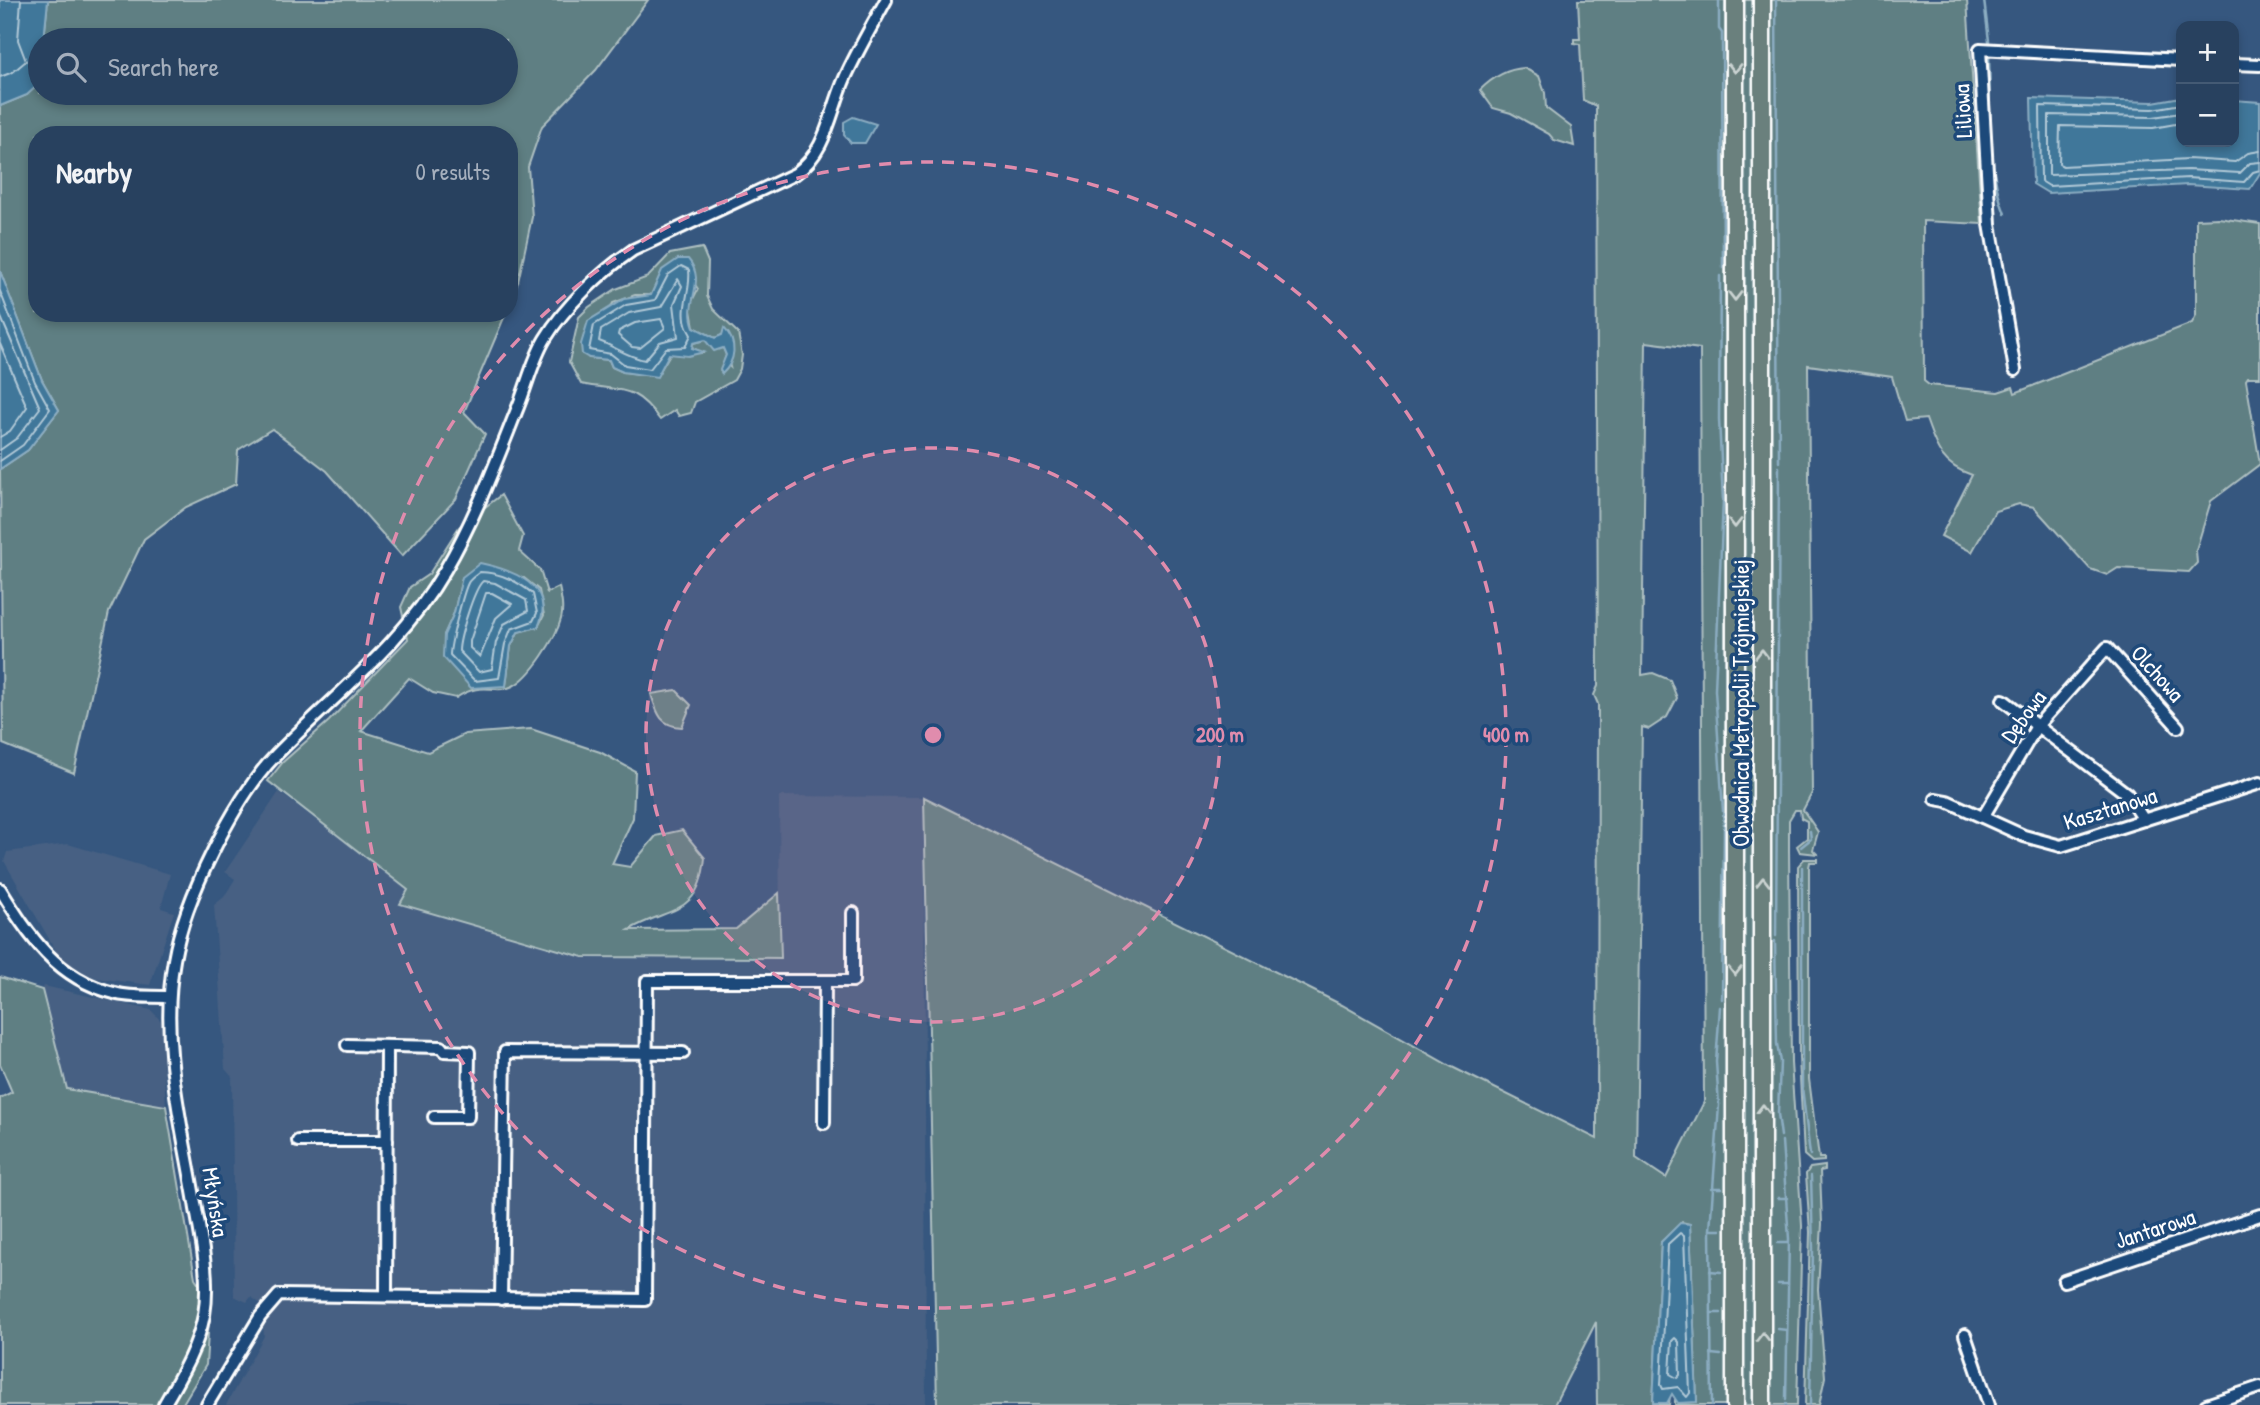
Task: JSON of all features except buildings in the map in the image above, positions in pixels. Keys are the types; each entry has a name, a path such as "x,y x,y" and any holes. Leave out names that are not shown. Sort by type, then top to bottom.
{"highway":[{"name":"Obwodnica Metropolii Trójmiejskiej","path":"1735,0 1735,1405"},
{"name":"Obwodnica Metropolii Trójmiejskiej","path":"1762,0 1762,1405"}],"street":[{"name":"Młyńska","path":"164,1405 194,1346 204,1316 206,1292 201,1241 171,1058 168,997 184,923 212,855 248,791 274,757 393,644 415,617 446,569 489,481 545,339 611,265 633,250 795,174 810,163 819,149 845,80 886,0"},
{"name":"Liliowa","path":"2015,370 1990,224 1980,49 2176,60"},
{"path":"2239,64 2260,65"},
{"name":"Dębowa","path":"1983,817 2037,726 2107,648"},
{"name":"Olchowa","path":"2107,648 2178,727"},
{"path":"2003,699 2127,794 2144,820"},
{"name":"Kasztanowa","path":"1936,799 2024,836 2061,846 2260,783"},
{"path":"0,890 42,951 68,975 114,994 168,997"},
{"path":"207,1405 260,1317 279,1295 645,1300 647,981 853,981 853,913"},
{"path":"824,1123 825,981"},
{"path":"348,1045 441,1047 444,1051 469,1052 468,1117 434,1117"},
{"path":"386,1296 387,1046"},
{"path":"501,1299 505,1052 683,1053"},
{"path":"298,1142 387,1141"},
{"name":"Jantarowa","path":"2064,1281 2260,1215"},
{"path":"1965,1335 1989,1405"},
{"path":"2206,1405 2260,1387"}],"shaded area":[{"path":"279,792 408,890 400,904 583,957 780,958 779,796 924,797 926,1405 226,1405 264,1336 261,1304 251,1297 247,1302 234,1296 232,1077 225,1069 214,905 224,897 235,879 225,872"},
{"path":"68,844 170,874 161,908 174,912 150,985 96,978 63,963 4,861 7,852"},
{"path":"44,986 151,1010 161,1021 166,1106 67,1089 42,990"}],"green space":[{"path":"48,0 648,0 596,70 542,126 528,167 532,217 518,282 518,126 28,126 28,322 502,322 464,412 485,434 456,499 402,556 327,471 272,429 238,450 236,484 186,507 144,539 109,612 74,773 3,744 0,469 28,450 59,410 42,380 0,271 0,106 28,94 28,105 518,105 518,28 45,28"},
{"path":"1578,0 1725,0 1726,1405 1675,1405 1675,1394 1679,1403 1697,1402 1690,1224 1682,1222 1661,1242 1653,1403 1670,1394 1669,1405 1597,1405 1596,1322 1554,1405 937,1405 924,797 1342,1005 1450,1066 1597,1139 1598,704 1594,695 1598,686 1596,106 1583,100 1580,44 1574,43 1574,39 1580,39","holes":["1646,342 1700,349 1704,1102 1666,1178 1636,1158 1642,727 1649,729 1667,717 1677,698 1670,680 1653,673 1642,675"]},
{"path":"1739,0 1755,0 1756,1405 1740,1405"},
{"path":"1769,0 1967,0 1982,224 1923,221 1924,381 1929,385 1998,392 2013,387 2015,393 2192,323 2196,315 2196,219 2219,218 2260,224 2260,377 2248,377 2246,380 2260,464 2211,501 2196,550 2197,563 2189,572 2118,568 2107,575 2090,569 2034,507 2019,504 1995,511 1972,552 1941,536 1972,475 1953,466 1941,454 1926,419 1905,421 1892,377 1808,365 1812,793 1803,810 1818,832 1813,850 1817,854 1800,852 1797,846 1807,838 1807,821 1801,818 1800,810 1795,810 1789,820 1789,849 1791,1063 1802,1226 1797,1405 1770,1405"},
{"path":"1524,68 1539,76 1545,93 1546,108 1571,127 1574,146 1554,140 1549,134 1511,113 1493,108 1480,90 1501,74"},
{"path":"702,248 708,262 707,296 713,309 738,333 742,355 740,369 734,380 695,402 691,413 679,416 675,410 660,420 642,399 633,394 581,384 569,362 579,317 616,289 648,277 670,254","holes":["678,259 698,289 690,305 694,327 715,338 722,335 730,367 724,361 726,355 723,348 705,340 693,343 692,348 704,353 670,354 657,376 623,372 612,367 609,360 589,358 613,303 635,295 651,295 657,282"]},
{"path":"501,495 523,536 519,551 540,570 547,593 559,587 562,615 554,636 535,666 513,686 473,690 456,698 433,693 409,678 361,731 428,752 465,734 531,729 600,752 635,771 633,818 612,864 630,867 656,836 682,830 705,858 702,877 689,900 680,907 629,930 736,929 779,893 781,958 583,957 400,904 408,890 268,781 283,762 329,721 408,639 401,607 410,587 429,574 459,527","holes":["462,578 524,578 539,590 544,615 538,627 518,632 511,646 506,685 444,635 454,613"]},
{"path":"676,690 691,705 682,727 669,724 660,717 651,694"},
{"path":"1804,859 1817,859 1817,862 1810,862 1809,867 1809,1079 1819,1158 1824,1158 1824,1161 1812,1162 1804,1155 1799,1058 1798,866"},
{"path":"0,977 42,990 67,1089 166,1106 195,1278 210,1301 206,1365 182,1405 0,1405 0,1098 12,1092 0,1064"},
{"path":"1825,1166 1825,1170 1820,1171 1822,1224 1818,1289 1825,1377 1819,1405 1805,1405 1810,1232 1806,1174 1810,1168"}],"water":[{"path":"0,0 48,0 45,28 28,28 28,94 0,106"},
{"path":"2031,98 2153,102 2176,98 2176,147 2239,147 2239,100 2260,102 2260,173 2250,189 2188,185 2048,193 2033,184"},
{"path":"853,117 876,124 865,143 851,143 844,135 844,122"},
{"path":"678,259 688,259 696,276 691,309 694,327 715,338 722,335 724,328 732,339 734,351 727,369 722,374 720,370 726,355 723,348 714,351 705,340 693,343 692,348 704,352 688,356 669,354 657,377 623,372 612,367 609,360 589,358 582,354 581,344 588,321 624,299 651,295 662,270"},
{"path":"0,271 42,380 59,410 28,450 0,469"},
{"path":"480,563 506,570 528,582 542,601 538,627 518,632 511,646 506,686 471,688 443,657 444,635 454,613 462,577"},
{"path":"1680,1223 1690,1224 1697,1402 1678,1403 1672,1394 1667,1403 1653,1403 1661,1242"}],"waterway":[{"path":"1719,0 1719,29 1722,33 1723,268"},
{"path":"1776,0 1779,462"},
{"path":"1984,0 1989,41"},
{"path":"1989,57 1992,157 2005,214"},
{"path":"1720,276 1719,419 1723,500 1715,690 1724,826 1722,999"},
{"path":"1776,936 1779,467"},
{"path":"1801,847 1811,839 1810,831"},
{"path":"1802,867 1802,1087 1810,1155"},
{"path":"1775,941 1777,1044 1780,1062 1778,1114 1781,1136"},
{"path":"1712,1405 1710,1230 1719,1105 1716,1062 1720,1007"},
{"path":"1782,1141 1789,1239 1786,1399"},
{"path":"1810,1405 1813,1249 1811,1176"},
{"path":"1711,1188 1721,1188"},
{"path":"1778,1198 1787,1198"},
{"path":"1710,1230 1721,1230"},
{"path":"1778,1243 1788,1243"},
{"path":"1710,1271 1721,1272"},
{"path":"1778,1284 1788,1284"},
{"path":"1711,1313 1721,1313"},
{"path":"1778,1329 1787,1330"},
{"path":"1711,1354 1721,1355"}]}
